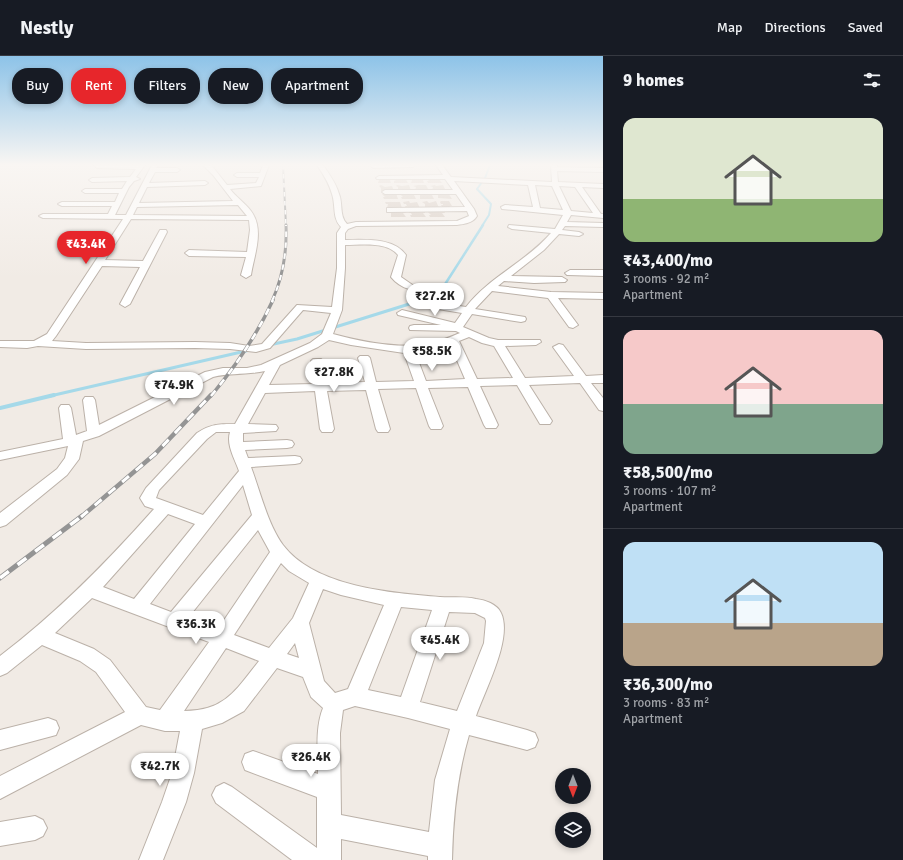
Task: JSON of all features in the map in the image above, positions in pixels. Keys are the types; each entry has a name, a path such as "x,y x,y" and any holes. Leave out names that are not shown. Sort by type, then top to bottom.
{"street":[{"path":"164,213 168,203"},
{"path":"38,343 48,339 55,331 136,205 168,203 239,203 252,218 255,227 246,275"},
{"path":"338,203 338,219 345,227"},
{"path":"0,456 73,441 94,433 209,374 223,371 254,371 276,364 314,344 330,330 337,310 341,268 341,233 345,227 356,224 464,222 473,216 464,203"},
{"path":"536,203 537,208"},
{"path":"457,328 479,298 549,239 563,224 567,210 565,203"},
{"path":"591,203 601,216"},
{"path":"62,204 117,204 111,216"},
{"path":"504,206 567,210 601,216"},
{"path":"390,210 470,209"},
{"path":"43,216 130,216 167,219 252,218"},
{"path":"563,224 603,226"},
{"path":"512,228 556,231 578,238 575,225"},
{"path":"125,304 163,232"},
{"path":"505,234 549,239"},
{"path":"341,243 382,244 396,247 402,255 396,277 409,286"},
{"path":"189,253 250,255"},
{"path":"100,263 146,264"},
{"path":"570,273 603,273"},
{"path":"504,278 562,280"},
{"path":"490,288 551,295 593,296 601,300"},
{"path":"551,295 573,325"},
{"path":"426,304 521,319"},
{"path":"0,344 38,343 86,346 195,345 230,346 256,349 266,346 301,307 337,310"},
{"path":"402,313 436,320 457,328 478,339 498,343 536,342"},
{"path":"414,328 457,328"},
{"path":"330,330 351,342 409,350 432,347 468,334"},
{"path":"453,339 471,383 491,425"},
{"path":"498,343 545,421"},
{"path":"559,348 603,407"},
{"path":"409,350 436,426"},
{"path":"364,358 382,429"},
{"path":"317,360 327,429"},
{"path":"276,364 239,428 235,439 236,446 270,540 279,552 318,581 348,590 395,600 480,606 493,614 495,621 494,640 462,723 449,769 445,791 440,853 328,824"},
{"path":"261,389 603,379"},
{"path":"89,400 94,433"},
{"path":"0,521 62,472 72,459 73,441 65,408"},
{"path":"206,522 150,502 148,498 153,488 208,431 218,428 271,428"},
{"path":"236,446 287,444"},
{"path":"138,607 206,522 244,468 295,460"},
{"path":"0,667 41,636 90,590 165,507"},
{"path":"175,620 261,515"},
{"path":"166,721 279,552"},
{"path":"41,636 87,655 103,666 140,715 166,721 193,722 215,716 237,704 300,624 318,581"},
{"path":"90,590 175,620 312,672"},
{"path":"329,860 328,789 329,733 331,715 345,700 395,600"},
{"path":"408,708 443,604"},
{"path":"300,624 318,691 324,698 408,708 527,740"},
{"path":"0,788 140,715"},
{"path":"151,860 174,802 183,773 193,722"},
{"path":"0,740 48,728"},
{"path":"253,762 328,789"},
{"path":"224,795 313,860"},
{"path":"0,834 35,828"}],"building":[{"path":"385,203 400,203 402,208 387,208 388,204"},
{"path":"403,203 417,203 420,208 406,208 406,204"},
{"path":"423,203 437,203 439,208 425,207 425,204"},
{"path":"440,203 450,203 452,206 449,208 442,207 441,205 443,204"},
{"path":"388,211 405,211 406,213 403,213 406,217 391,217 391,213"},
{"path":"408,211 425,211 425,213 423,213 426,217 411,217 411,213"},
{"path":"427,211 444,211 445,213 442,213 445,217 430,217 429,215 431,215"}],"waterway":[{"path":"482,226 489,215 491,204 490,203"},
{"path":"419,301 432,297 442,289 483,225"},
{"path":"269,345 297,339 422,300"},
{"path":"50,396 250,350"},
{"path":"0,408 54,395"}],"railway":[{"path":"285,203 286,226"},
{"path":"272,301 284,264 286,226"},
{"path":"211,396 229,374 245,350 260,326 273,300"},
{"path":"81,517 155,454 211,395"},
{"path":"0,578 82,516"}]}
